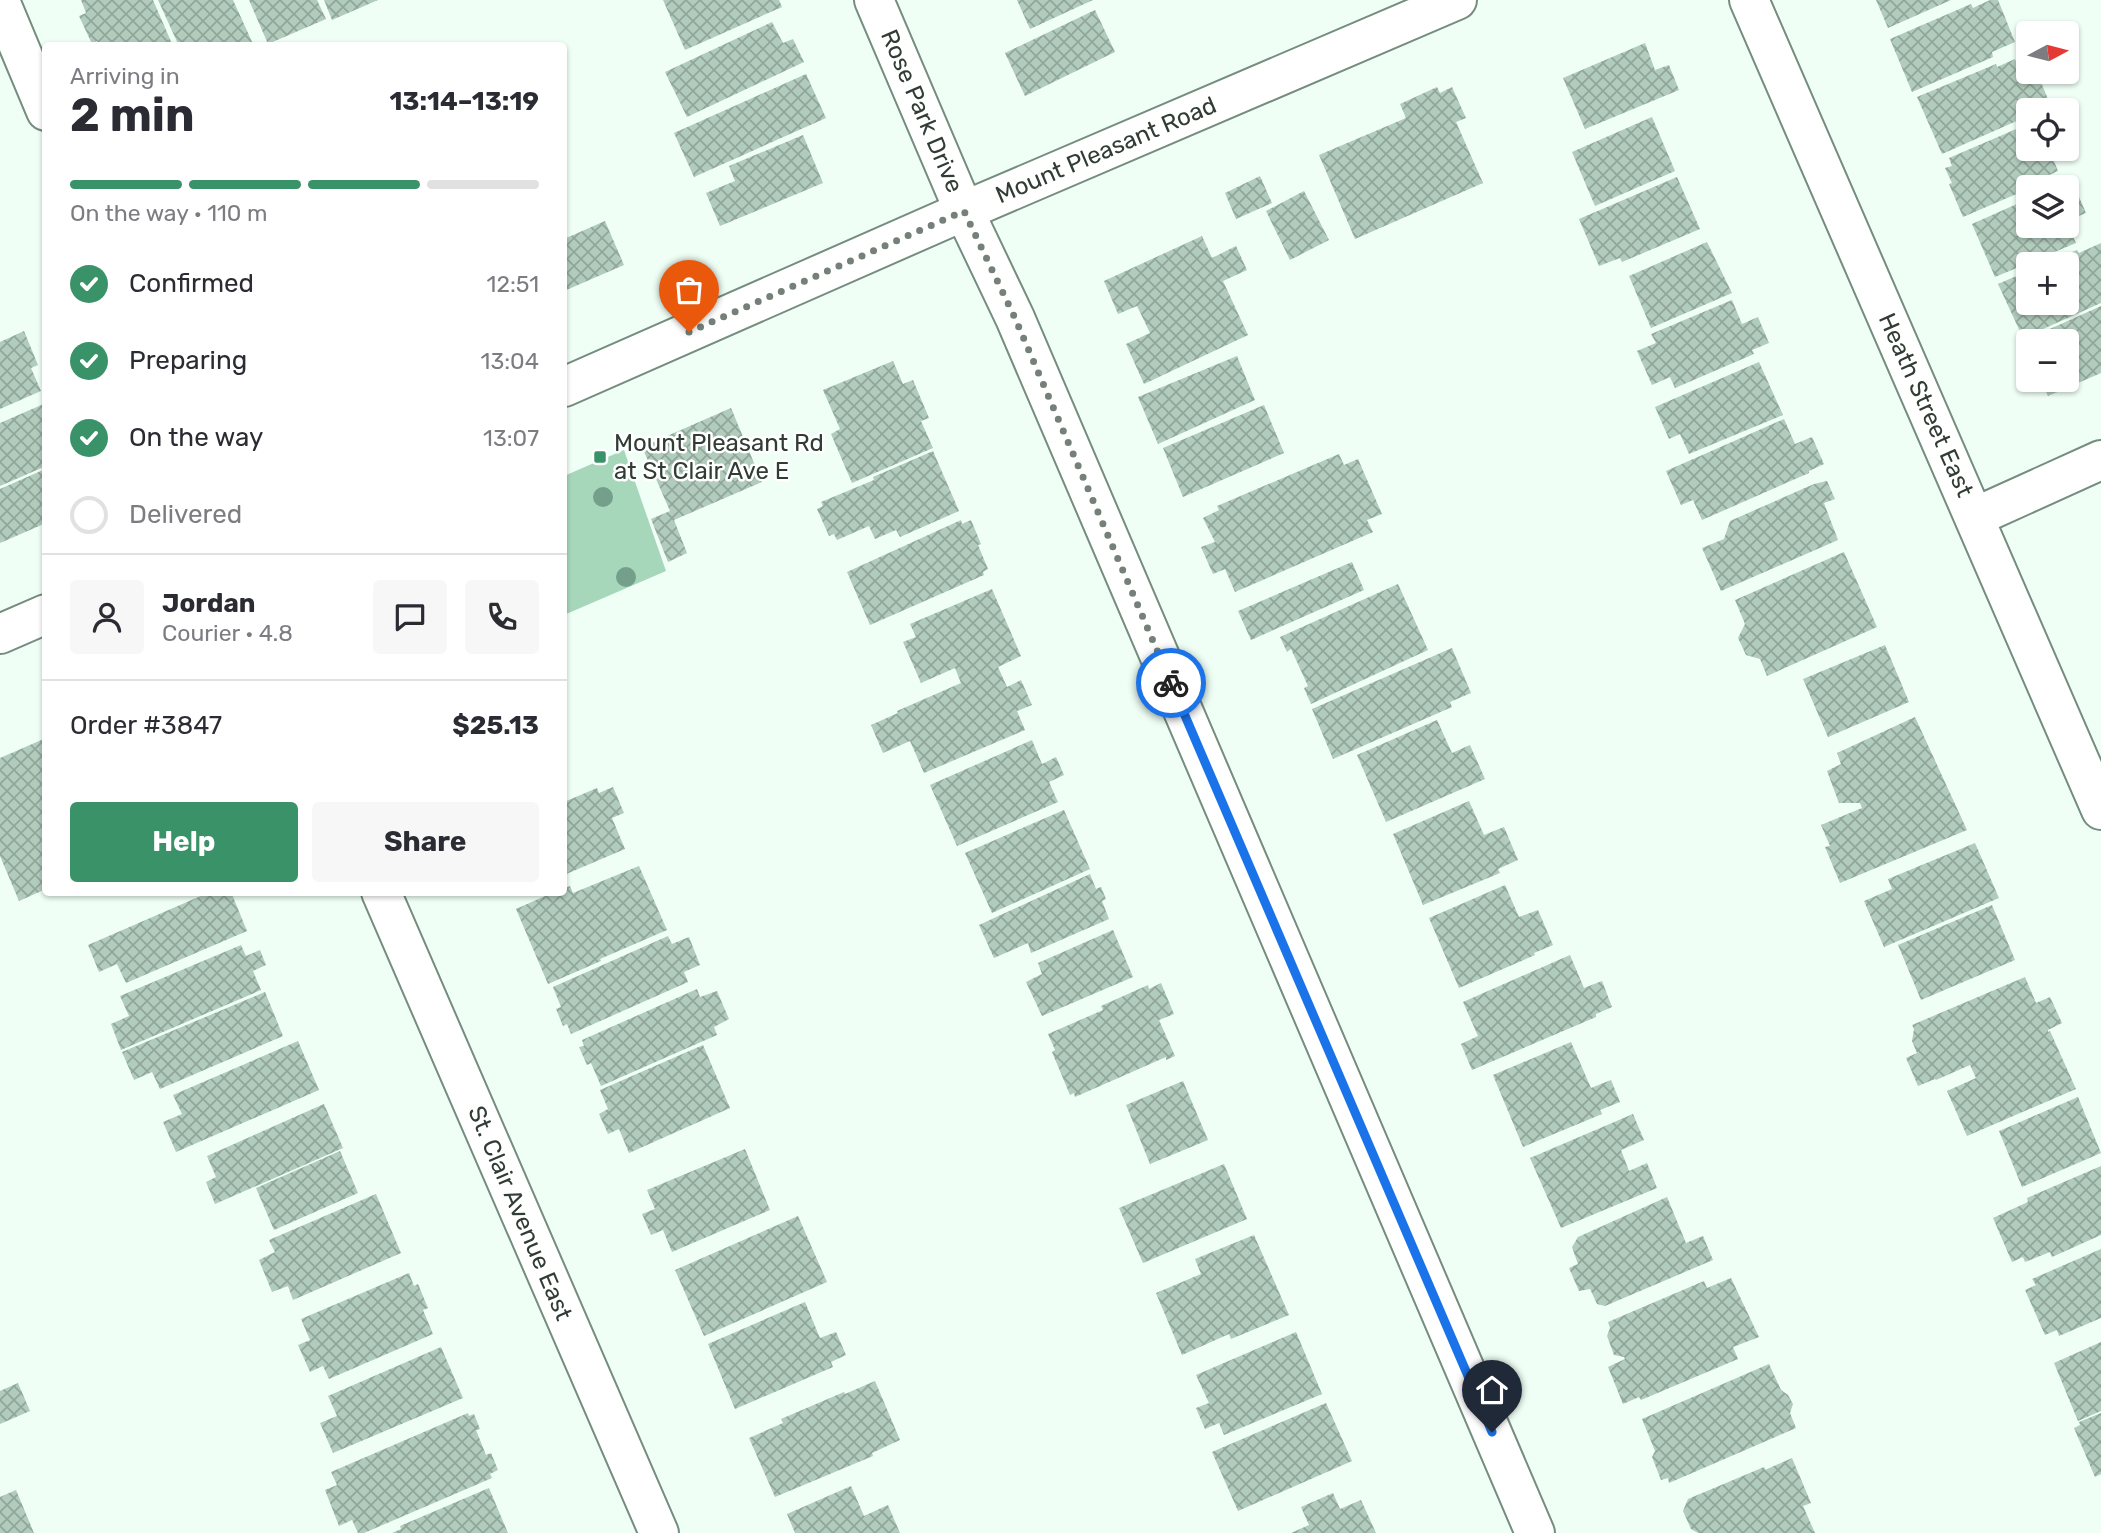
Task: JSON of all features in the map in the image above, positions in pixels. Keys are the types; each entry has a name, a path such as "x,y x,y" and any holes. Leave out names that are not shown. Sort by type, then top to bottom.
{"street":[{"name":"Rose Park Drive","path":"874,0 964,211 1015,318 1535,1533"},
{"name":"Mount Pleasant Road","path":"567,386 964,211 1457,0"},
{"name":"Heath Street East","path":"1749,0 2101,810"},
{"path":"0,1 42,101"},
{"path":"1975,517 2101,460"},
{"path":"0,634 42,616"},
{"name":"St. Clair Avenue East","path":"383,896 659,1533"}],"green space":[{"path":"624,450 666,571 567,614 567,475"}],"building":[{"path":"81,0 153,0 171,42 91,42 79,16 86,13"},
{"path":"158,0 233,0 252,42 177,42"},
{"path":"249,0 317,0 326,19 267,42"},
{"path":"324,0 378,0 332,20"},
{"path":"663,0 779,0 782,7 685,50"},
{"path":"1017,0 1093,0 1030,29"},
{"path":"1876,0 1951,0 1888,28"},
{"path":"1990,0 1998,0 2015,42 1992,52 1993,57 1912,92 1890,39 1971,4 1973,8"},
{"path":"1095,10 1115,52 1025,96 1005,53"},
{"path":"772,22 783,43 793,39 804,62 687,117 665,72"},
{"path":"1645,43 1655,70 1669,65 1679,90 1585,129 1563,78"},
{"path":"2015,59 2016,84 2042,84 2048,98 2016,98 2016,121 1942,154 1917,97 1996,64 1997,67"},
{"path":"806,74 826,118 694,177 674,133"},
{"path":"1437,87 1440,93 1452,87 1466,118 1456,122 1483,183 1355,239 1319,155 1406,118 1400,104"},
{"path":"1652,117 1675,171 1595,206 1572,152"},
{"path":"2016,129 2016,161 2054,161 2058,171 2049,175 2016,175 2016,194 1963,217 1945,168 1952,166 1949,158"},
{"path":"803,135 823,183 720,226 706,193 735,181 729,166"},
{"path":"1260,176 1272,203 1236,219 1225,193"},
{"path":"1677,177 1700,229 1622,262 1620,258 1599,266 1579,219"},
{"path":"1304,191 1329,240 1290,260 1266,211"},
{"path":"2079,197 2086,213 2079,216"},
{"path":"2016,204 2016,238 2074,238 2076,243 2055,252 2016,252 2016,268 1995,277 1972,224"},
{"path":"605,221 624,265 567,290 567,238"},
{"path":"1202,236 1212,258 1236,246 1247,270 1223,281 1248,335 1144,384 1126,344 1150,333 1137,306 1118,314 1104,281"},
{"path":"1707,242 1732,293 1651,328 1629,276"},
{"path":"2101,243 2101,303 2079,313 2079,253"},
{"path":"2016,276 2016,315 2074,315 2043,329 2019,329 1998,284"},
{"path":"1732,300 1742,324 1758,317 1769,343 1752,350 1754,354 1675,388 1670,377 1652,385 1637,351 1656,343 1651,334"},
{"path":"2101,306 2101,373 2079,383 2079,329 2050,329"},
{"path":"24,331 38,365 31,368 41,391 0,409 0,342"},
{"path":"1237,356 1255,400 1158,444 1138,397"},
{"path":"893,361 903,384 913,380 929,418 921,421 933,448 852,483 831,434 840,429 823,390"},
{"path":"1759,362 1783,415 1689,454 1680,434 1669,439 1655,407"},
{"path":"42,405 42,468 0,486 0,423"},
{"path":"1264,405 1284,453 1183,497 1163,448"},
{"path":"731,408 762,482 674,520 687,553 668,562 651,519 670,511 642,447"},
{"path":"1784,419 1795,444 1812,437 1824,464 1702,520 1693,500 1681,505 1666,471"},
{"path":"933,451 959,511 900,537 896,530 875,539 869,526 837,540 834,534 829,536 817,509 823,506 821,502"},
{"path":"1339,454 1344,465 1358,459 1382,514 1367,520 1373,532 1235,592 1225,569 1213,574 1201,547 1215,542 1203,518 1219,510 1217,506"},
{"path":"42,470 42,525 0,543 0,489"},
{"path":"1827,481 1835,499 1824,503 1838,540 1721,591 1702,548 1724,539 1730,521 1814,484"},
{"path":"961,520 962,524 971,520 988,569 983,572 984,575 870,625 847,572"},
{"path":"1844,552 1877,627 1767,676 1760,659 1746,655 1738,638 1745,624 1735,600"},
{"path":"1352,562 1364,590 1251,640 1238,611"},
{"path":"1398,584 1428,650 1311,704 1304,688 1308,686 1291,649 1287,652 1280,637"},
{"path":"992,589 1021,656 998,667 1007,687 1021,680 1032,705 1017,711 1025,730 924,773 910,741 883,753 871,725 961,683 955,668 921,683 903,642 916,637 910,624"},
{"path":"1885,645 1909,702 1828,737 1803,679"},
{"path":"1452,648 1471,693 1450,702 1452,707 1333,759 1312,709"},
{"path":"1915,717 1967,830 1840,883 1825,847 1830,846 1821,825 1862,808 1860,803 1839,803 1827,771 1841,764 1837,753"},
{"path":"1437,720 1452,753 1470,745 1485,779 1386,822 1357,755"},
{"path":"42,740 42,891 19,901 0,856 0,758"},
{"path":"1032,740 1042,764 1056,757 1064,775 1049,782 1058,802 957,846 930,785"},
{"path":"613,787 624,813 612,818 625,849 567,874 567,801 597,788 599,793"},
{"path":"1469,801 1484,835 1504,827 1518,860 1498,869 1500,873 1423,905 1393,834"},
{"path":"1064,810 1090,869 992,913 965,853"},
{"path":"1975,843 1999,898 1884,947 1864,901 1892,889 1888,879"},
{"path":"639,866 667,930 548,984 516,909 545,896 567,896 567,887 570,886 573,893"},
{"path":"1090,874 1096,889 1101,887 1106,899 1102,901 1109,919 1031,953 1028,943 994,958 979,925"},
{"path":"1505,885 1519,917 1538,910 1553,945 1459,988 1429,918"},
{"path":"201,896 233,896 247,931 126,983 117,964 99,972 88,945"},
{"path":"1992,905 2015,960 1921,1000 1898,945"},
{"path":"1113,930 1133,977 1042,1016 1026,982 1042,974 1038,963"},
{"path":"668,936 672,944 689,937 700,965 684,972 688,982 571,1034 567,1024 563,1026 556,1009 561,1007 553,987"},
{"path":"241,945 246,956 260,950 266,965 253,971 261,990 121,1050 111,1024 129,1016 120,996"},
{"path":"1570,955 1584,988 1602,981 1612,1007 1596,1014 1596,1017 1472,1070 1461,1044 1478,1036 1463,1002"},
{"path":"2025,977 2036,1003 2050,997 2062,1023 2048,1032 2050,1031 2076,1089 1967,1136 1947,1091 1976,1078 1970,1065 1918,1086 1906,1058 1917,1053 1912,1041 1912,1025"},
{"path":"1161,983 1174,1014 1159,1020 1175,1056 1166,1060 1166,1057 1075,1097 1074,1093 1070,1095 1052,1052 1055,1050 1048,1034 1103,1010 1101,1006 1148,985 1149,989"},
{"path":"697,989 700,997 717,991 729,1019 714,1027 717,1035 601,1086 591,1063 587,1065 579,1047 584,1046 582,1040"},
{"path":"265,992 283,1036 160,1089 152,1072 134,1080 122,1052"},
{"path":"298,1041 319,1090 176,1152 163,1122 182,1114 173,1095"},
{"path":"1571,1042 1591,1088 1611,1080 1620,1102 1600,1110 1602,1114 1523,1147 1493,1075"},
{"path":"703,1045 730,1108 629,1153 619,1129 608,1134 599,1114 608,1109 600,1090"},
{"path":"1183,1081 1208,1140 1150,1164 1126,1105"},
{"path":"2078,1097 2101,1153 2022,1187 1999,1131"},
{"path":"324,1104 343,1148 215,1204 206,1182 216,1177 207,1156"},
{"path":"1633,1114 1644,1140 1621,1150 1629,1171 1647,1163 1657,1188 1561,1228 1530,1158"},
{"path":"745,1149 770,1210 672,1252 663,1230 651,1235 642,1214 655,1209 647,1190"},
{"path":"340,1151 358,1193 274,1230 256,1188"},
{"path":"1224,1164 1247,1219 1143,1263 1119,1208"},
{"path":"2101,1166 2101,1235 2052,1257 2050,1252 2025,1262 2023,1257 2012,1262 1993,1218 2028,1202 2027,1198"},
{"path":"376,1194 401,1253 293,1300 288,1286 272,1292 259,1260 275,1252 269,1240"},
{"path":"1667,1197 1686,1243 1703,1236 1713,1260 1605,1306 1597,1304 1590,1289 1579,1291 1569,1268 1578,1264 1572,1247 1578,1237"},
{"path":"798,1216 827,1282 704,1336 675,1270"},
{"path":"1254,1235 1289,1315 1231,1339 1229,1334 1182,1355 1156,1293 1201,1274 1195,1259"},
{"path":"2101,1249 2101,1318 2059,1336 2057,1330 2045,1335 2025,1290 2036,1285 2032,1279"},
{"path":"409,1273 414,1286 418,1284 428,1308 423,1310 433,1334 329,1379 323,1366 310,1372 298,1345 310,1340 301,1319"},
{"path":"1731,1278 1759,1337 1733,1347 1738,1359 1641,1400 1639,1397 1623,1404 1608,1367 1625,1359 1614,1355 1607,1336 1610,1328 1608,1322 1704,1281 1707,1288"},
{"path":"805,1302 820,1338 836,1332 846,1355 831,1362 833,1367 735,1409 708,1344"},
{"path":"1296,1332 1322,1394 1224,1435 1219,1423 1205,1429 1196,1408 1209,1403 1196,1375"},
{"path":"2101,1342 2101,1411 2078,1421 2054,1363"},
{"path":"441,1347 463,1398 333,1453 320,1423 337,1416 328,1396"},
{"path":"1769,1364 1781,1390 1793,1404 1790,1413 1796,1428 1669,1483 1668,1478 1661,1480 1652,1457 1655,1451 1642,1419"},
{"path":"875,1381 900,1440 872,1453 873,1456 775,1497 749,1438 783,1423 781,1419"},
{"path":"18,1383 30,1411 0,1424 0,1391"},
{"path":"1326,1403 1352,1461 1238,1511 1212,1452"},
{"path":"468,1413 469,1416 474,1414 480,1429 476,1430 486,1455 491,1453 498,1470 490,1474 492,1478 364,1533 358,1533 352,1520 339,1526 325,1490 337,1485 331,1472"},
{"path":"2101,1413 2101,1474 2095,1477 2074,1428 2080,1425 2079,1422"},
{"path":"1792,1458 1811,1503 1803,1506 1815,1533 1698,1533 1691,1529 1683,1511 1688,1499"},
{"path":"851,1486 864,1516 888,1505 900,1533 795,1533 787,1514"},
{"path":"489,1488 508,1533 392,1533 401,1529 400,1526"},
{"path":"16,1490 34,1533 0,1533 0,1497"},
{"path":"1333,1493 1340,1509 1361,1500 1376,1533 1291,1533 1309,1525 1301,1507"}],"way so far":[{"path":"689,332 964,211 1015,318 1171,683"}],"place":[{"name":"Mount Pleasant Rd at St Clair Ave E","path":"600,457"}],"route":[{"path":"1171,683 1492,1432"}]}
